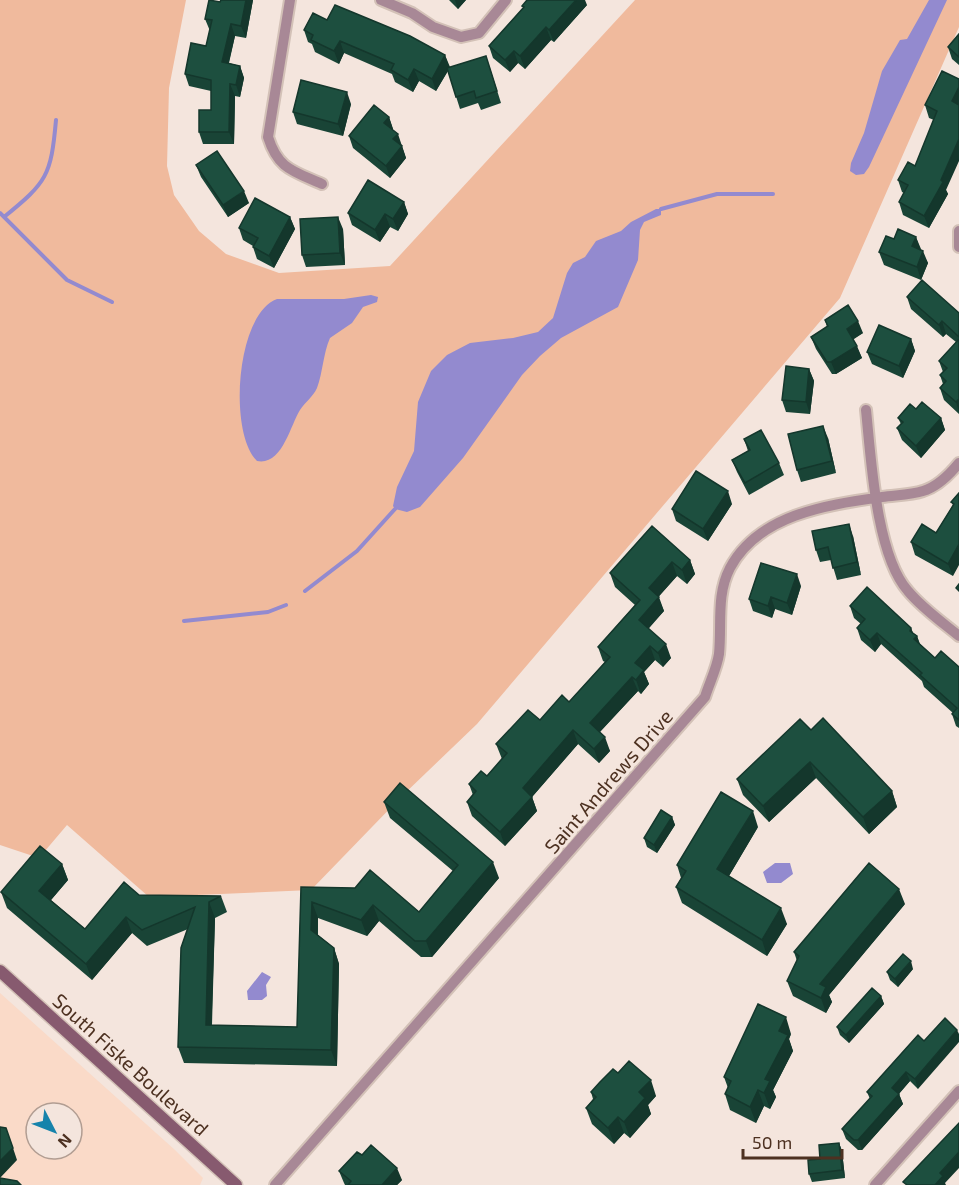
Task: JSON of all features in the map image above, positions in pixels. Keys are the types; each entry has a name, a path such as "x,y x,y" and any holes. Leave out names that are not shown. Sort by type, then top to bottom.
{"main road":[{"name":"South Fiske Boulevard","path":"0,971 236,1185"}],"street":[{"path":"290,0 268,137 273,153 284,167 322,184"},
{"path":"381,0 412,13 433,27 461,37 479,33 506,0"},
{"path":"959,231 959,247"},
{"path":"866,410 876,498 892,567 907,591 959,636"},
{"name":"Saint Andrews Drive","path":"275,1185 705,697 719,655 720,599 724,582 739,554 766,529 789,517 876,498 925,491 947,476 959,463"},
{"path":"875,1185 959,1091"}],"shaded area":[{"path":"0,0 186,0 169,88 167,166 174,195 199,231 226,254 279,273 390,266 635,0 959,0 959,27 840,298 477,724 402,796 311,890 149,897 67,825 39,858 0,845"},
{"path":"929,0 947,0 869,167 864,174 856,175 850,171 851,163 864,133 882,71 900,40 907,39"},
{"path":"656,209 661,209 661,215 644,222 640,230 638,260 618,307 561,338 540,356 522,375 463,458 420,507 407,512 395,509 393,506 397,487 414,451 418,402 431,371 447,355 470,343 513,338 538,332 553,318 567,273 573,263 585,257 596,241 621,231 631,222"},
{"path":"371,295 378,297 377,302 363,307 352,323 330,338 317,388 300,410 279,451 266,461 257,461 248,447 242,426 241,375 245,349 252,327 263,309 277,299 344,299"},
{"path":"775,863 790,863 793,874 781,883 767,883 763,872"},
{"path":"262,972 271,977 266,985 267,996 262,1000 248,1000 247,991"},
{"path":"0,993 175,1150 203,1178 200,1185 0,1185"}],"building":[{"path":"209,0 220,2 221,0 246,0 241,26 231,24 222,62 240,66 236,85 230,84 229,132 199,132 199,110 211,110 211,80 185,74 191,43 206,46 212,20 205,19"},
{"path":"527,0 576,0 549,30 546,27 520,56 514,51 505,60 489,46 524,7 522,6"},
{"path":"335,5 410,36 445,55 432,79 414,69 408,80 391,70 394,64 340,41 334,51 311,40 313,35 304,30 313,13 327,20"},
{"path":"959,34 959,57 948,47"},
{"path":"486,56 497,91 476,98 474,91 456,97 447,68"},
{"path":"942,71 959,79 959,87 952,101 959,105 959,139 941,180 943,182 924,216 899,202 908,185 898,180 908,162 915,166 937,111 925,105"},
{"path":"301,80 347,92 338,124 293,112"},
{"path":"374,105 389,117 384,123 398,134 393,139 402,146 386,166 349,136"},
{"path":"217,151 244,191 223,205 196,165"},
{"path":"368,180 404,202 393,219 385,214 375,230 348,213"},
{"path":"255,198 290,217 269,256 253,247 258,238 239,228"},
{"path":"338,217 340,253 302,255 300,219"},
{"path":"898,229 916,237 912,246 923,251 917,267 879,252 886,236 894,239"},
{"path":"922,280 959,313 959,337 942,321 939,325 907,297"},
{"path":"848,305 858,321 847,329 857,346 831,362 827,362 811,337 828,326 825,320"},
{"path":"879,325 911,339 899,366 867,352"},
{"path":"959,339 959,399 956,402 940,388 946,381 940,375 947,368 939,361"},
{"path":"786,366 809,369 806,402 782,400"},
{"path":"922,402 941,418 916,446 897,428 903,422 898,418 910,404 916,409"},
{"path":"823,426 832,461 797,470 788,434"},
{"path":"761,430 779,463 745,483 732,460 750,450 744,439"},
{"path":"696,471 728,491 703,529 672,509"},
{"path":"959,493 959,544 948,564 911,542 922,524 936,533 954,504 951,502"},
{"path":"849,524 857,562 833,568 828,547 816,550 812,531"},
{"path":"652,526 690,560 682,570 672,562 649,588 659,597 639,620 666,644 658,653 650,646 635,663 644,670 636,680 632,677 590,723 605,737 594,749 573,730 523,788 532,797 500,832 467,802 476,791 469,784 481,771 487,776 507,753 496,744 528,710 540,720 562,695 569,702 610,657 598,647 640,600 610,573"},
{"path":"761,563 797,574 787,603 771,597 768,606 749,599"},
{"path":"867,587 911,628 910,631 917,636 914,639 935,658 941,651 959,667 959,720 952,714 957,708 920,675 922,673 877,633 870,640 857,628 865,619 850,606"},
{"path":"823,718 892,791 863,817 810,762 763,806 737,779 800,719 811,730"},
{"path":"400,783 493,862 426,941 415,941 373,905 361,920 312,902 311,930 334,948 331,1050 178,1047 181,948 195,907 142,930 126,917 86,964 1,892 40,846 62,864 39,891 85,929 124,882 139,895 221,896 209,902 206,1025 297,1027 301,887 355,888 370,870 419,912 458,865 384,802"},
{"path":"721,792 753,811 717,869 781,908 762,940 676,887 686,871 677,865"},
{"path":"661,810 672,817 654,845 644,838"},
{"path":"869,863 899,889 820,984 826,987 821,998 787,981 799,956 794,952"},
{"path":"903,954 911,961 895,979 887,972"},
{"path":"872,988 881,996 846,1035 837,1027"},
{"path":"758,1004 786,1017 779,1031 788,1035 765,1079 770,1081 764,1093 758,1090 750,1107 725,1094 731,1081 724,1077"},
{"path":"945,1018 957,1030 915,1079 906,1072 892,1088 899,1094 858,1140 854,1140 842,1129 872,1096 867,1092 918,1035 924,1041"},
{"path":"629,1061 651,1080 639,1092 645,1098 624,1122 618,1117 608,1128 586,1108 596,1097 591,1092 613,1069 618,1073"},
{"path":"959,1123 959,1152 940,1173 943,1176 935,1185 907,1185 903,1182"},
{"path":"0,1127 6,1128 13,1148 0,1161"},
{"path":"839,1143 842,1170 809,1174 808,1160 820,1159 819,1145"},
{"path":"371,1145 397,1168 382,1185 348,1185 351,1181 339,1171 357,1152 362,1155"},
{"path":"0,1178 17,1181 21,1185 0,1185"}],"waterway":[{"path":"4,217 30,195 44,176 52,154 56,120"},
{"path":"661,209 717,194 773,194"},
{"path":"0,213 67,280 112,302"},
{"path":"305,591 357,551 395,509"},
{"path":"184,621 268,612 286,605"}]}
